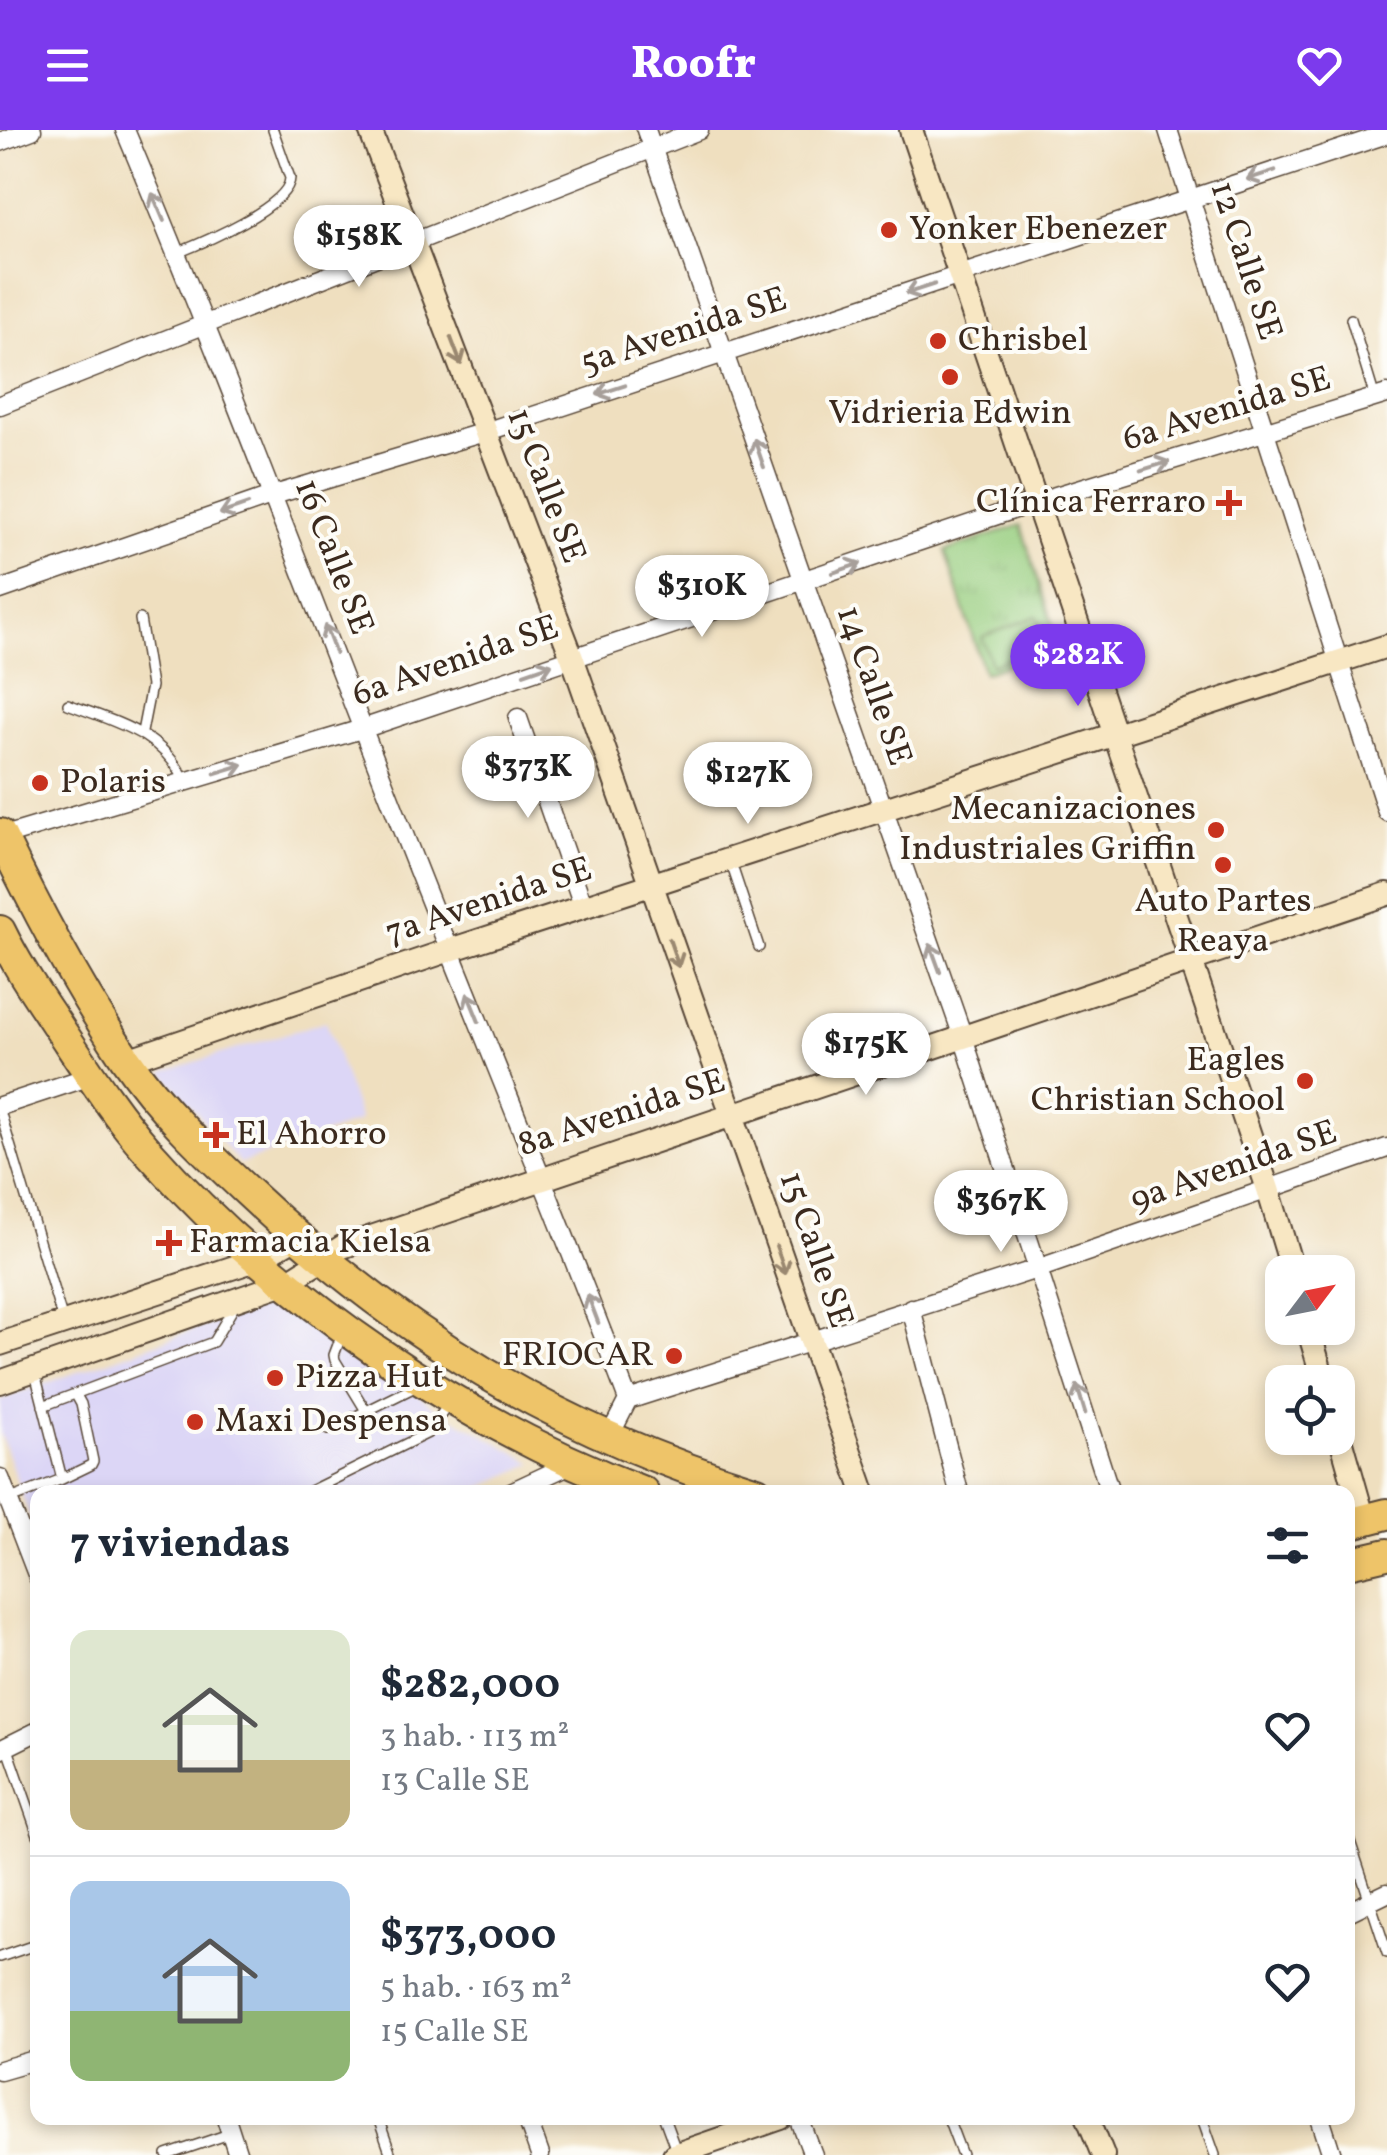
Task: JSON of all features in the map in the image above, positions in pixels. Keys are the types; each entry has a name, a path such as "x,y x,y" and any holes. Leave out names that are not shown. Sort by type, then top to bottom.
{"highway":[{"path":"1,836 52,936 127,1060 197,1144 296,1237 410,1328 488,1377 655,1458 736,1485"},
{"path":"4,950 146,1149 259,1259 345,1327 424,1382 574,1463 597,1485"},
{"path":"1355,1563 1385,1561"}],"street":[{"path":"0,142 32,130"},
{"name":"16 Calle SE","path":"125,130 206,322 628,1400"},
{"name":"15 Calle SE","path":"370,130 572,657 861,1485"},
{"name":"14 Calle SE","path":"646,130 962,1037 1108,1485"},
{"path":"0,405 700,130"},
{"path":"912,130 1192,960 1287,1255"},
{"name":"12 Calle SE","path":"1168,130 1387,812"},
{"name":"5a Avenida SE","path":"0,590 274,495 488,431 1387,134"},
{"name":"6a Avenida SE","path":"1,836 365,728 1036,502 1381,396"},
{"name":"7a Avenida SE","path":"127,1060 450,950 1387,646"},
{"path":"518,718 584,908"},
{"name":"8a Avenida SE","path":"0,1382 287,1282 342,1247 543,1176 1387,894"},
{"path":"0,1109 91,1076"},
{"name":"9a Avenida SE","path":"628,1400 1040,1268 1387,1148"},
{"path":"0,1344 259,1259 296,1237"},
{"path":"911,1308 957,1485"},
{"path":"609,1437 628,1400"},
{"path":"1346,1455 1366,1519"},
{"path":"526,1485 574,1463"},
{"path":"0,1478 30,1557"},
{"path":"3,1748 30,1735"},
{"path":"1355,1909 1378,1898"},
{"path":"0,2070 30,2061"},
{"path":"229,2125 238,2155"},
{"path":"529,2125 540,2155"},
{"path":"676,2155 761,2125"},
{"path":"802,2125 813,2155"},
{"path":"1091,2125 1103,2155"},
{"path":"1322,2125 1332,2155"}],"lane":[{"path":"177,252 243,222 284,194 290,178 273,130"},
{"path":"1351,319 1381,396"},
{"path":"140,619 151,686 142,732"},
{"path":"68,704 142,732 170,754 186,782"},
{"path":"730,860 759,947"},
{"path":"0,1109 63,1321"},
{"path":"43,1406 213,1342 239,1299"},
{"path":"345,1327 335,1360 366,1411"},
{"path":"34,1370 62,1479"},
{"path":"328,1430 424,1382"},
{"path":"47,1485 91,1465 93,1460 76,1394"},
{"path":"327,1485 428,1433 452,1399"},
{"path":"8,1500 30,1491"},
{"path":"3,1748 30,1815"},
{"path":"1355,1850 1378,1898 1387,1953"},
{"path":"0,1957 30,1947"},
{"path":"167,2155 229,2125"},
{"path":"380,2125 391,2155"},
{"path":"666,2125 676,2155"},
{"path":"951,2125 962,2155"},
{"path":"1204,2125 1215,2155"}],"shaded area":[{"path":"326,1021 360,1121 240,1164 163,1072"},
{"path":"287,1296 433,1406 534,1463 486,1485 30,1485 30,1517 0,1433 0,1400"}],"green space":[{"path":"1021,525 1059,646 984,673 945,551"},
{"path":"1037,616 1046,643 991,665 982,637"}],"place":[{"name":"Yonker Ebenezer","path":"889,230"},
{"name":"Chrisbel","path":"938,341"},
{"name":"Vidrieria Edwin","path":"950,377"},
{"name":"Clínica Ferraro","path":"1229,503"},
{"name":"Polaris","path":"40,783"},
{"name":"Mecanizaciones Industriales Griffin","path":"1216,830"},
{"name":"Auto Partes Reaya","path":"1223,865"},
{"name":"Eagles Christian School","path":"1305,1081"},
{"name":"El Ahorro","path":"216,1135"},
{"name":"Farmacia Kielsa","path":"169,1243"},
{"name":"FRIOCAR","path":"674,1356"},
{"name":"Pizza Hut","path":"275,1378"},
{"name":"Maxi Despensa","path":"195,1422"}]}
